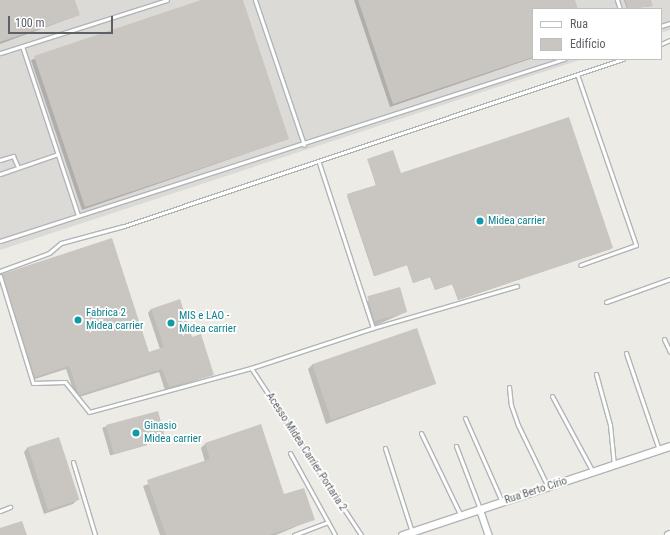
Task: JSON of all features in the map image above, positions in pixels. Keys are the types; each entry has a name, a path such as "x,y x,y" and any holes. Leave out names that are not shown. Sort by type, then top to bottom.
{"street":[{"name":"Rua Berto Círio","path":"402,535 670,446"},
{"path":"480,509 489,535"}],"lane":[{"path":"0,53 167,0"},
{"path":"255,0 304,144"},
{"path":"22,46 78,215"},
{"path":"0,241 561,60"},
{"path":"0,271 49,252 61,243 124,226 319,163 578,77 620,60"},
{"path":"578,77 636,245 580,265"},
{"path":"0,174 58,154"},
{"path":"0,160 13,156 18,167"},
{"path":"319,163 373,328"},
{"path":"0,276 33,383 65,382 90,412 251,368 373,328 517,286"},
{"path":"606,302 670,279"},
{"path":"664,339 670,352"},
{"path":"626,353 659,450"},
{"name":"Acesso Midea Carrier Portaria 2","path":"251,368 361,535"},
{"path":"596,374 610,424 614,465"},
{"path":"509,387 513,411 548,487"},
{"path":"552,396 593,472"},
{"path":"465,418 502,502"},
{"path":"421,433 461,516"},
{"path":"456,446 480,509"},
{"path":"385,448 412,532"},
{"path":"290,453 335,535"},
{"path":"73,462 95,535"},
{"path":"0,511 10,507"},
{"path":"294,535 328,522"}],"shaded area":[{"path":"0,0 670,0 670,30 662,33 662,8 532,8 532,60 580,60 0,250"}],"building":[{"path":"0,0 75,0 80,15 0,42"},
{"path":"201,0 243,0 289,139 85,207 34,56"},
{"path":"358,0 575,0 578,8 532,8 532,57 393,104"},
{"path":"625,0 651,0 653,6 636,8 628,8"},
{"name":"Midea carrier","path":"569,117 613,248 458,300 453,284 435,290 431,277 413,283 407,265 375,276 347,194 376,185 367,159 393,150 401,173"},
{"name":"Fabrica 2 Midea carrier","path":"112,238 149,352 164,347 151,309 180,299 192,337 201,334 214,375 169,387 162,369 79,395 69,366 35,377 2,274"},
{"path":"400,287 407,312 374,321 367,296"},
{"path":"417,328 436,384 331,420 312,364"},
{"name":"Ginasio Midea carrier","path":"158,411 166,440 114,454 106,425"},
{"path":"261,424 284,494 304,488 315,520 269,535 166,535 147,480 210,459 205,443"},
{"path":"59,437 79,500 48,510 28,447"},
{"path":"22,521 27,535 0,535 0,528"}],"place":[{"name":"Midea carrier","path":"480,221"},
{"name":"Fabrica 2 Midea carrier","path":"78,320"},
{"name":"MIS e LAO - Midea carrier","path":"171,323"},
{"name":"Ginasio Midea carrier","path":"136,433"}]}
